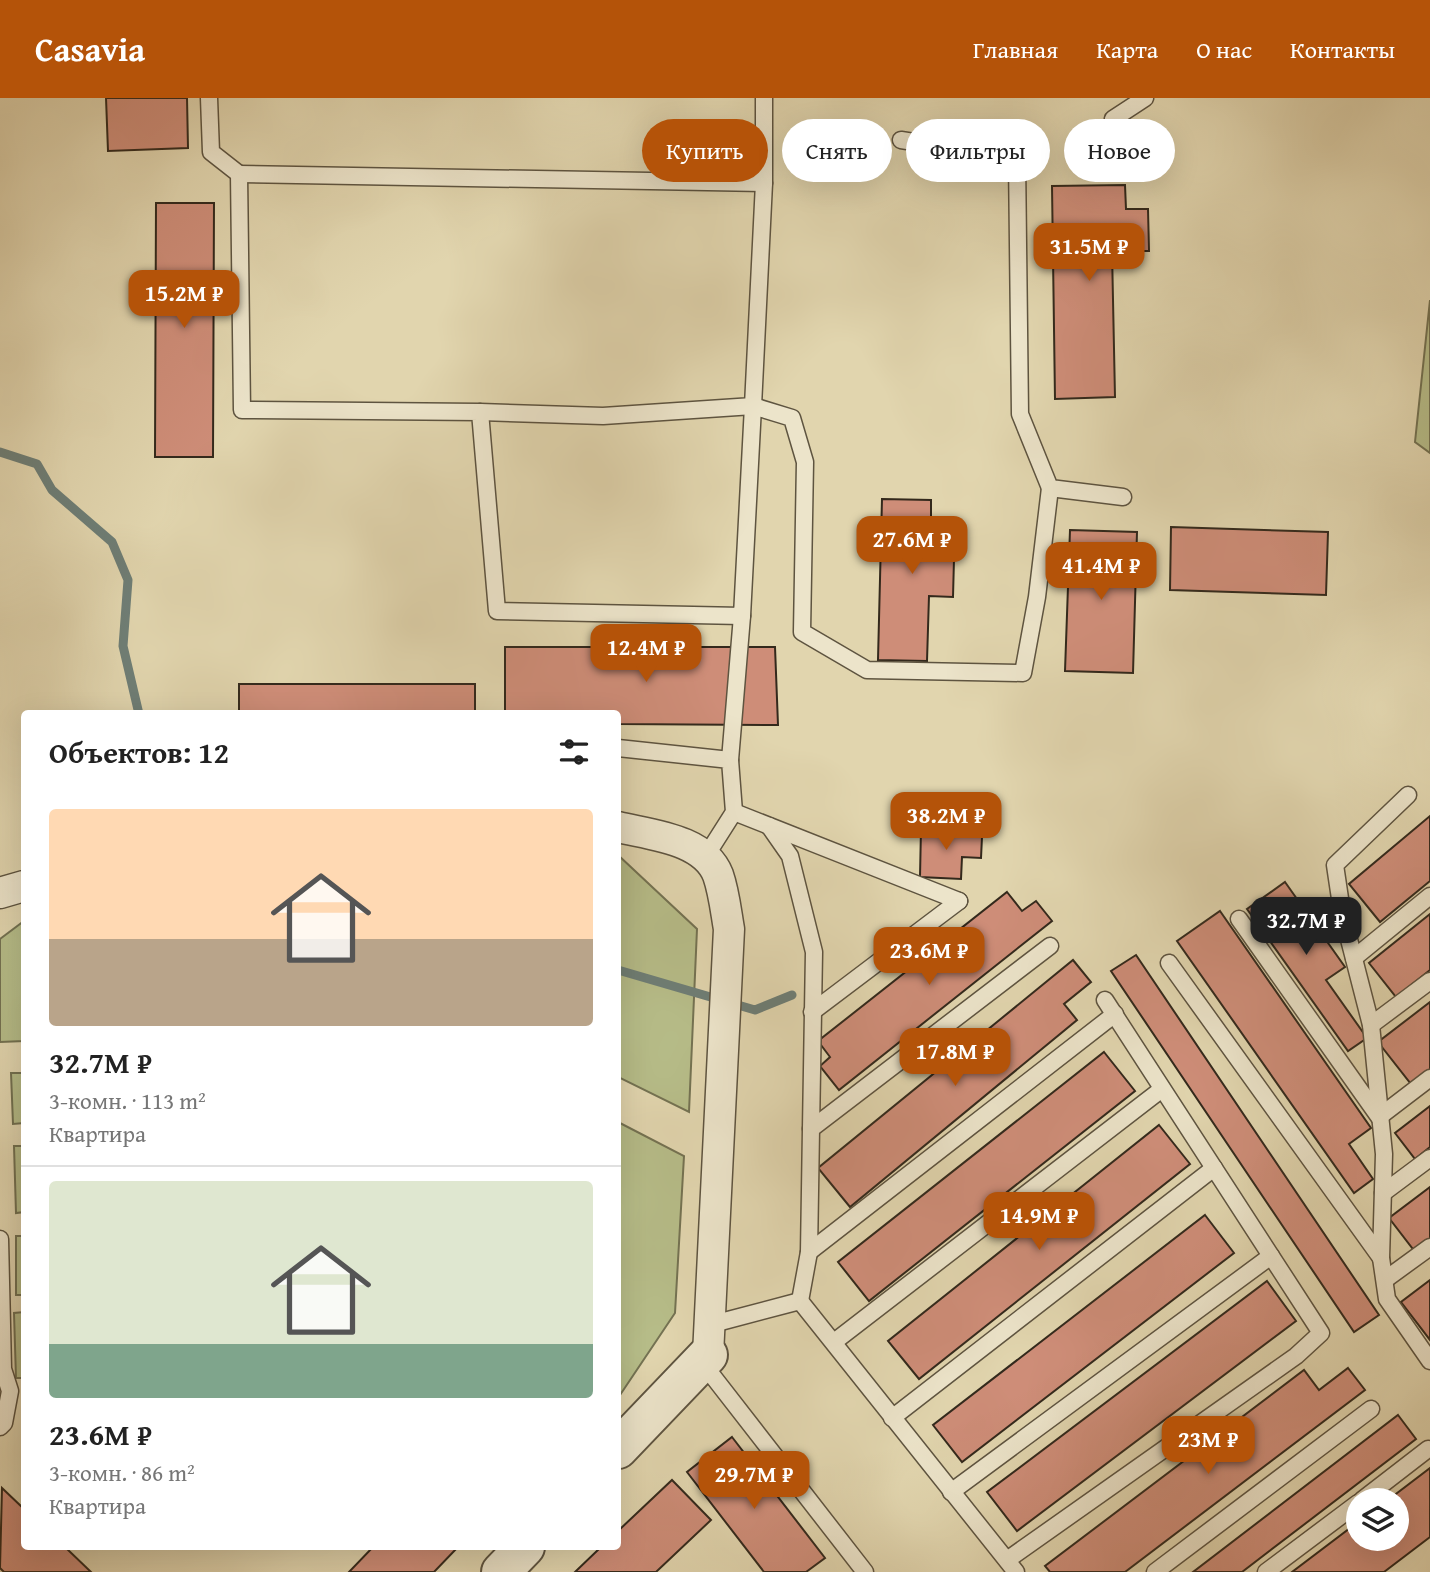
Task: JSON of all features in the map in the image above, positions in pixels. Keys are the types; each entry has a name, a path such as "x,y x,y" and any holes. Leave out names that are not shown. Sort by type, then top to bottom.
{"street":[{"path":"621,828 690,846 706,856 718,875 729,929 706,1347 621,1446"},
{"path":"0,893 21,887"},
{"path":"501,1572 522,1550"}],"lane":[{"path":"209,98 211,152 239,174 764,183"},
{"path":"706,856 734,812 730,760 742,616 753,405 764,183 764,98"},
{"path":"1113,119 1145,98"},
{"path":"239,174 242,410 603,416 753,405 792,418 805,461 802,632 867,670 1023,673 1037,597 1050,488 1020,414 1017,158 901,140"},
{"path":"480,412 497,611 742,616"},
{"path":"1050,488 1123,496"},
{"path":"621,748 730,760"},
{"path":"1408,795 1335,865 1342,912 1371,1025 1384,1154 1381,1258 1387,1299 1430,1361"},
{"path":"734,812 959,901 812,1012"},
{"path":"769,826 790,856 814,952 809,1252 800,1301"},
{"path":"1354,958 1430,896"},
{"path":"1239,919 1379,1117"},
{"path":"811,1129 1050,946"},
{"path":"1169,963 1381,1258"},
{"path":"1371,1025 1430,981"},
{"path":"800,1301 1012,1566 1296,1356 1321,1333 1105,1000"},
{"path":"809,1252 1115,1014"},
{"path":"1379,1117 1430,1078"},
{"path":"834,1342 1162,1088"},
{"path":"1383,1193 1430,1158"},
{"path":"892,1418 1214,1168"},
{"path":"0,1239 3,1369 9,1391 4,1423 0,1427"},
{"path":"1385,1279 1430,1247"},
{"path":"951,1492 1271,1256"},
{"path":"800,1301 706,1347 865,1572"},
{"path":"1155,1572 1371,1409"},
{"path":"1377,1488 1428,1449"},
{"path":"1266,1572 1346,1512"}],"green space":[{"path":"1430,300 1430,453 1415,442"},
{"path":"621,858 697,929 689,1112 621,1078"},
{"path":"21,923 21,1041 0,1042 0,939"},
{"path":"11,1073 21,1073 21,1123 13,1124"},
{"path":"621,1124 684,1156 675,1313 621,1394"},
{"path":"14,1146 21,1146 21,1212 16,1213"},
{"path":"16,1236 21,1236 21,1295 16,1295"},
{"path":"21,1312 21,1378 16,1378 14,1313"}],"building":[{"path":"106,98 187,98 188,148 108,151"},
{"path":"1125,185 1126,209 1148,209 1149,251 1112,251 1115,397 1055,399 1052,186"},
{"path":"156,203 214,203 213,457 155,457"},
{"path":"882,499 931,500 931,520 955,521 953,597 929,596 927,661 878,660"},
{"path":"1171,527 1328,532 1326,595 1170,590"},
{"path":"1070,530 1137,532 1133,673 1065,671"},
{"path":"505,647 775,647 778,725 621,724 621,710 505,710"},
{"path":"239,684 475,684 475,710 239,710"},
{"path":"1430,816 1430,881 1380,922 1349,884"},
{"path":"921,828 962,830 962,836 982,837 981,858 962,857 961,879 920,877"},
{"path":"1285,882 1345,967 1326,980 1367,1038 1348,1051 1247,909"},
{"path":"1007,892 1022,911 1036,901 1052,921 839,1090 820,1066 830,1057 818,1041"},
{"path":"1220,911 1371,1128 1349,1144 1373,1179 1354,1193 1177,941"},
{"path":"1430,914 1430,970 1396,997 1369,963"},
{"path":"1136,955 1379,1315 1354,1332 1111,971"},
{"path":"1073,960 1091,982 1064,1004 1077,1020 850,1207 818,1168"},
{"path":"1430,1002 1430,1069 1411,1084 1378,1042"},
{"path":"1104,1052 1135,1091 869,1301 838,1262"},
{"path":"1430,1106 1430,1147 1415,1159 1395,1133"},
{"path":"1159,1125 1190,1164 919,1379 888,1341"},
{"path":"1430,1187 1430,1242 1416,1253 1389,1218"},
{"path":"1205,1215 1234,1253 962,1462 933,1425"},
{"path":"1430,1280 1430,1340 1401,1302"},
{"path":"1267,1281 1296,1321 1017,1531 987,1492"},
{"path":"1348,1368 1365,1390 1125,1572 1050,1572 1045,1566 1304,1370 1319,1390"},
{"path":"1398,1415 1416,1439 1352,1488 1346,1488 1346,1493 1242,1572 1193,1572"},
{"path":"732,1437 825,1558 806,1572 764,1572 687,1472"},
{"path":"1430,1468 1430,1537 1384,1572 1292,1572 1346,1531 1346,1551 1409,1551 1409,1488 1404,1488"},
{"path":"672,1480 711,1520 656,1572 575,1572 598,1550 621,1550 621,1528"},
{"path":"2,1488 21,1506 21,1550 68,1550 91,1572 4,1572 0,1568"},
{"path":"370,1550 455,1550 434,1572 349,1572"}],"waterway":[{"path":"0,452 37,464 52,490 112,542 128,580 123,646 138,710"},
{"path":"621,971 755,1010 792,995"}]}
